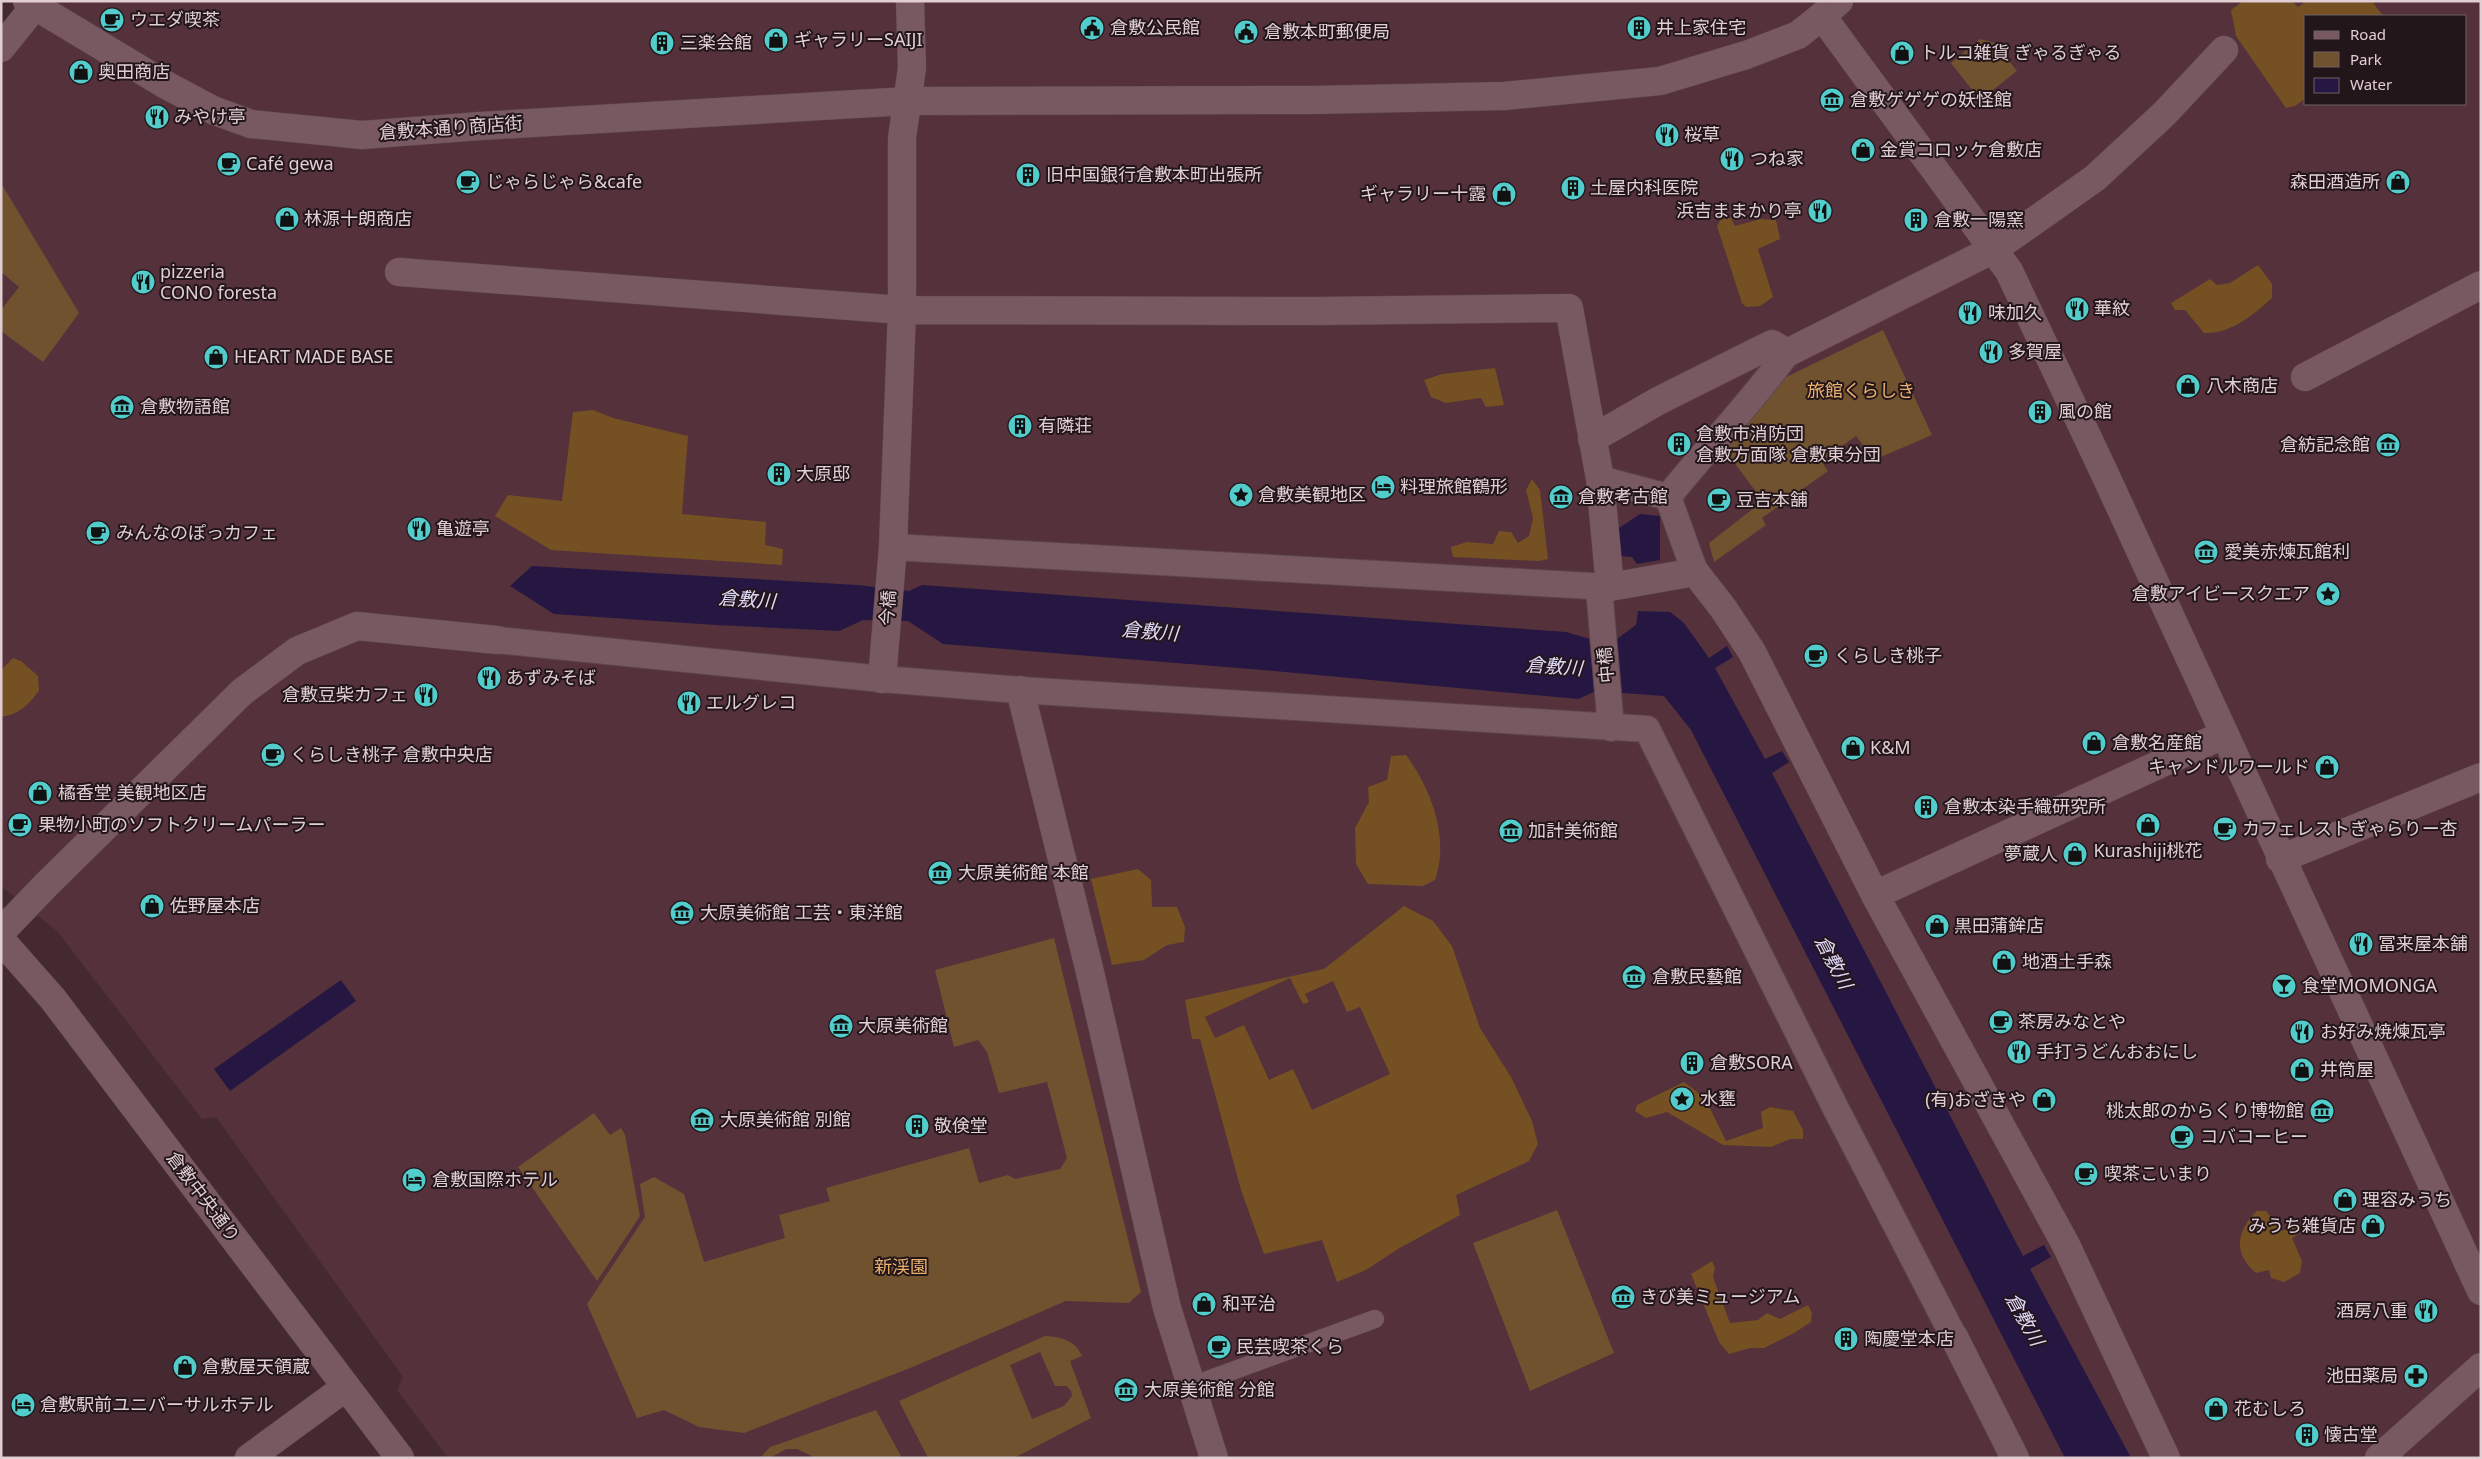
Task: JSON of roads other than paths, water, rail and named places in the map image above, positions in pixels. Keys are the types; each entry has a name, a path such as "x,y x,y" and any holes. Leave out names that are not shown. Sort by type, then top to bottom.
{"street":[{"name":"今橋","path":"882,679 892,557 902,310 902,138 912,68 910,1"},
{"name":"倉敷本通り商店街","path":"31,4 166,85 215,110 251,124 362,135 470,126 907,101 1312,100 1504,96 1660,81 1746,55 1798,35 1831,8"},
{"path":"1,48 31,4"},
{"path":"1831,8 2009,271 2091,444 2280,859 2481,1291"},
{"path":"1668,497 1770,376 1787,353 1994,249 2094,178 2164,114 2224,50"},
{"path":"399,272 902,310 1318,311 1569,308 1600,479 1605,587"},
{"path":"2306,377 2481,284"},
{"path":"1592,440 1658,401 1772,344 1787,353"},
{"path":"1600,479 1668,497"},
{"path":"1668,497 1695,572 1723,608 1752,652 1875,895 2066,1245 2166,1458"},
{"path":"892,557 1605,587 1695,572"},
{"name":"中橋","path":"1605,587 1602,623 1610,717"},
{"path":"1,932 46,885 242,692 297,651 356,626 882,679 1020,690 1610,717 1646,729 1824,1085 2015,1458"},
{"path":"1020,690 1089,968 1167,1308 1214,1458"},
{"path":"1875,895 2223,735"},
{"path":"2280,859 2481,777"},
{"name":"倉敷中央通り","path":"1,940 54,999 400,1458"},
{"path":"2379,1458 2481,1367"},
{"path":"249,1458 346,1387"}],"lane":[{"path":"1191,1386 1375,1319"}],"water":[{"path":"1640,514 1660,516 1660,560 1637,564 1632,557 1617,556 1613,532"},
{"name":"倉敷川","path":"532,566 857,585 909,591 922,585 1566,632 1590,639 1617,639 1636,625 1638,611 1670,612 1684,623 1709,658 1727,646 1733,657 1715,668 1765,759 1782,751 1789,762 1772,773 2023,1256 2044,1245 2051,1257 2030,1269 2131,1458 2065,1458 1691,730 1664,696 1596,691 1578,699 1274,671 943,644 908,621 863,620 839,631 554,614 510,586"},
{"path":"341,980 356,1001 230,1091 214,1069"}],"place":[{"name":"ウエダ喫茶","path":"112,20"},
{"name":"倉敷公民館","path":"1092,28"},
{"name":"井上家住宅","path":"1639,28"},
{"name":"倉敷本町郵便局","path":"1246,32"},
{"name":"ギャラリーSAIJI","path":"776,40"},
{"name":"三楽会館","path":"662,43"},
{"name":"トルコ雑貨 ぎゃるぎゃる","path":"1902,53"},
{"name":"奥田商店","path":"81,72"},
{"name":"倉敷ゲゲゲの妖怪館","path":"1832,100"},
{"name":"みやけ亭","path":"157,117"},
{"name":"桜草","path":"1667,135"},
{"name":"金賞コロッケ倉敷店","path":"1863,150"},
{"name":"つね家","path":"1732,159"},
{"name":"Café gewa","path":"229,164"},
{"name":"旧中国銀行倉敷本町出張所","path":"1028,175"},
{"name":"じゃらじゃら&cafe","path":"468,182"},
{"name":"森田酒造所","path":"2398,182"},
{"name":"土屋内科医院","path":"1573,188"},
{"name":"ギャラリー十露","path":"1504,194"},
{"name":"浜吉ままかり亭","path":"1820,211"},
{"name":"林源十朗商店","path":"287,219"},
{"name":"倉敷一陽窯","path":"1916,220"},
{"name":"pizzeria CONO foresta","path":"143,282"},
{"name":"華紋","path":"2077,309"},
{"name":"味加久","path":"1970,313"},
{"name":"多賀屋","path":"1991,352"},
{"name":"HEART MADE BASE","path":"216,357"},
{"name":"八木商店","path":"2188,386"},
{"name":"倉敷物語館","path":"122,407"},
{"name":"風の館","path":"2040,412"},
{"name":"有隣荘","path":"1020,426"},
{"name":"倉敷市消防団 倉敷方面隊 倉敷東分団","path":"1679,444"},
{"name":"倉紡記念館","path":"2388,445"},
{"name":"大原邸","path":"779,474"},
{"name":"料理旅館鶴形","path":"1383,487"},
{"name":"倉敷美観地区","path":"1241,495"},
{"name":"倉敷考古館","path":"1561,497"},
{"name":"豆吉本舗","path":"1719,500"},
{"name":"亀遊亭","path":"419,529"},
{"name":"みんなのぽっカフェ","path":"98,533"},
{"name":"愛美赤煉瓦館利","path":"2206,552"},
{"name":"倉敷アイビースクエア","path":"2328,594"},
{"name":"くらしき桃子","path":"1816,656"},
{"name":"あずみそば","path":"489,678"},
{"name":"倉敷豆柴カフェ","path":"426,695"},
{"name":"エルグレコ","path":"689,703"},
{"name":"倉敷名産館","path":"2094,743"},
{"name":"K&M","path":"1853,748"},
{"name":"くらしき桃子 倉敷中央店","path":"273,755"},
{"name":"キャンドルワールド","path":"2327,767"},
{"name":"橘香堂 美観地区店","path":"40,793"},
{"name":"倉敷本染手織研究所","path":"1926,807"},
{"name":"果物小町のソフトクリームパーラー","path":"20,825"},
{"name":"Kurashiji桃花","path":"2148,825"},
{"name":"カフェレストぎゃらりー杏","path":"2225,829"},
{"name":"加計美術館","path":"1511,831"},
{"name":"夢蔵人","path":"2075,854"},
{"name":"大原美術館 本館","path":"940,873"},
{"name":"佐野屋本店","path":"152,906"},
{"name":"大原美術館 工芸・東洋館","path":"682,913"},
{"name":"黒田蒲鉾店","path":"1937,926"},
{"name":"冨来屋本舗","path":"2361,944"},
{"name":"地酒土手森","path":"2004,962"},
{"name":"倉敷民藝館","path":"1634,977"},
{"name":"食堂MOMONGA","path":"2284,986"},
{"name":"茶房みなとや","path":"2001,1022"},
{"name":"大原美術館","path":"841,1026"},
{"name":"お好み焼煉瓦亭","path":"2302,1032"},
{"name":"手打うどんおおにし","path":"2019,1052"},
{"name":"倉敷SORA","path":"1692,1063"},
{"name":"井筒屋","path":"2302,1070"},
{"name":"水甕","path":"1682,1099"},
{"name":"(有)おざきや","path":"2044,1100"},
{"name":"桃太郎のからくり博物館","path":"2322,1111"},
{"name":"大原美術館 別館","path":"702,1120"},
{"name":"敬倹堂","path":"917,1126"},
{"name":"コバコーヒー","path":"2182,1137"},
{"name":"喫茶こいまり","path":"2086,1174"},
{"name":"倉敷国際ホテル","path":"414,1180"},
{"name":"理容みうち","path":"2345,1200"},
{"name":"みうち雑貨店","path":"2373,1226"},
{"name":"きび美ミュージアム","path":"1623,1297"},
{"name":"和平治","path":"1204,1304"},
{"name":"酒房八重","path":"2426,1311"},
{"name":"陶慶堂本店","path":"1846,1339"},
{"name":"民芸喫茶くら","path":"1219,1347"},
{"name":"倉敷屋天領蔵","path":"185,1367"},
{"name":"池田薬局","path":"2416,1376"},
{"name":"大原美術館 分館","path":"1126,1390"},
{"name":"倉敷駅前ユニバーサルホテル","path":"23,1405"},
{"name":"花むしろ","path":"2216,1409"},
{"name":"懐古堂","path":"2307,1435"}],"park label":[{"name":"旅館くらしき","path":"1861,391"},
{"name":"新渓園","path":"901,1267"}]}
